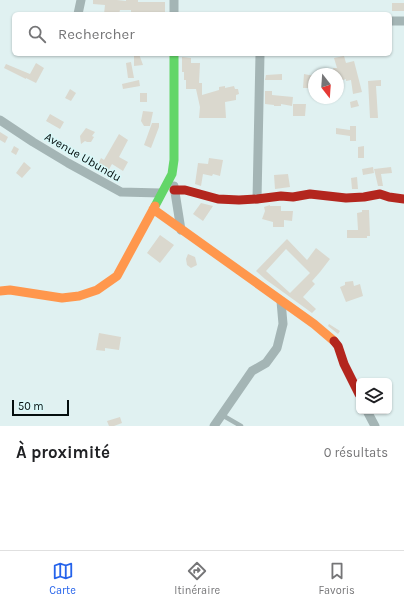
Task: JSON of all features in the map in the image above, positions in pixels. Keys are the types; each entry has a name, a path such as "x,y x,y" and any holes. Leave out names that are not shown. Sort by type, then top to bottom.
{"street":[{"path":"78,12 81,0"},
{"path":"174,0 174,12"},
{"path":"392,21 404,20"},
{"path":"174,56 174,160 172,174 181,230"},
{"path":"257,199 260,56"},
{"name":"Avenue Ubundu","path":"0,120 68,163 121,192 161,193"},
{"path":"0,291 10,290 62,298 79,296 97,290 117,276 172,174"},
{"path":"174,190 185,190 218,199 239,200 275,196 293,197 310,194 346,198 380,194 404,199"},
{"path":"153,209 314,324 336,343 344,364 356,388"},
{"path":"214,426 252,371 266,363 278,348 283,324 281,301"},
{"path":"369,414 375,426"}],"lane":[{"path":"222,415 241,426"}],"building":[{"path":"93,0 138,0 138,2 165,2 165,12 131,12 131,10 120,10 120,12 104,12 105,5 93,4"},
{"path":"392,3 404,3 404,11 392,11"},
{"path":"134,56 140,56 143,65 134,66"},
{"path":"344,56 346,63 354,61 362,92 353,94 351,80 344,80 344,68 337,68 334,58"},
{"path":"182,57 191,58 191,63 200,63 199,83 202,83 202,95 219,90 219,87 225,86 225,88 234,86 235,89 238,89 239,94 236,95 236,100 225,102 226,118 199,118 200,107 196,89 186,89 186,80 184,80 184,72 182,72"},
{"path":"131,62 134,78 128,78 126,63"},
{"path":"36,63 44,68 36,83 4,68 6,64 30,74"},
{"path":"282,74 282,80 265,80 266,75"},
{"path":"304,74 308,75 308,88 303,88"},
{"path":"139,80 140,86 123,89 122,84"},
{"path":"381,80 381,86 376,86 378,118 370,118 368,81"},
{"path":"70,89 76,93 71,101 65,98"},
{"path":"265,91 272,91 272,95 293,97 292,106 281,104 281,106 274,106 265,104"},
{"path":"140,93 147,93 147,102 140,102"},
{"path":"357,100 359,106 351,108 350,102"},
{"path":"293,104 306,104 305,116 293,116"},
{"path":"143,111 153,112 150,126 144,126 141,121"},
{"path":"50,114 64,122 60,129 46,121"},
{"path":"152,123 159,123 159,127 151,148 144,145"},
{"path":"350,126 356,126 356,141 350,141 350,136 336,134 336,128 350,130"},
{"path":"86,128 95,132 92,136 94,137 91,142 85,141 81,144 80,136"},
{"path":"0,132 8,137 5,143 0,140"},
{"path":"119,134 128,140 119,157 128,162 123,171 112,164 107,173 97,167 101,158 104,160"},
{"path":"14,146 19,149 16,155 11,152"},
{"path":"364,146 364,158 358,158 358,147"},
{"path":"209,158 223,160 220,176 203,174 201,186 195,184 198,163 208,164"},
{"path":"24,162 31,168 22,178 16,173"},
{"path":"373,167 374,173 363,175 362,169"},
{"path":"391,167 392,173 381,174 383,186 378,186 374,169"},
{"path":"288,174 290,187 275,189 274,175"},
{"path":"357,177 358,189 352,189 351,178"},
{"path":"201,203 213,206 203,221 193,214"},
{"path":"270,205 281,206 281,211 293,211 292,221 284,220 284,227 273,227 273,222 262,219 265,211 264,207"},
{"path":"362,210 369,210 370,236 367,236 367,238 347,238 347,230 358,230 357,213 362,212"},
{"path":"160,235 174,245 160,263 147,253"},
{"path":"287,239 307,260 316,248 330,259 312,281 315,284 303,297 316,309 312,313 256,271","holes":["286,249 310,273 290,293 266,271"]},
{"path":"188,254 195,257 197,265 191,268 187,265 186,259"},
{"path":"353,281 354,286 360,284 363,296 346,302 340,287 345,285 345,282"},
{"path":"329,324 340,331 338,334 328,326"},
{"path":"99,333 121,337 119,350 105,348 105,351 96,350"},
{"path":"120,417 122,423 109,426 107,421"}],"traffic: fast":[{"path":"155,206 172,174 174,160 174,56"}],"traffic: slow":[{"path":"0,291 10,290 62,298 79,296 97,290 117,276 155,206"},
{"path":"153,209 314,324 334,341"}],"traffic: jam":[{"path":"174,190 185,190 218,199 239,200 281,196 293,197 310,194 346,198 380,194 404,199"},
{"path":"334,341 338,346 344,364 356,388"}]}
